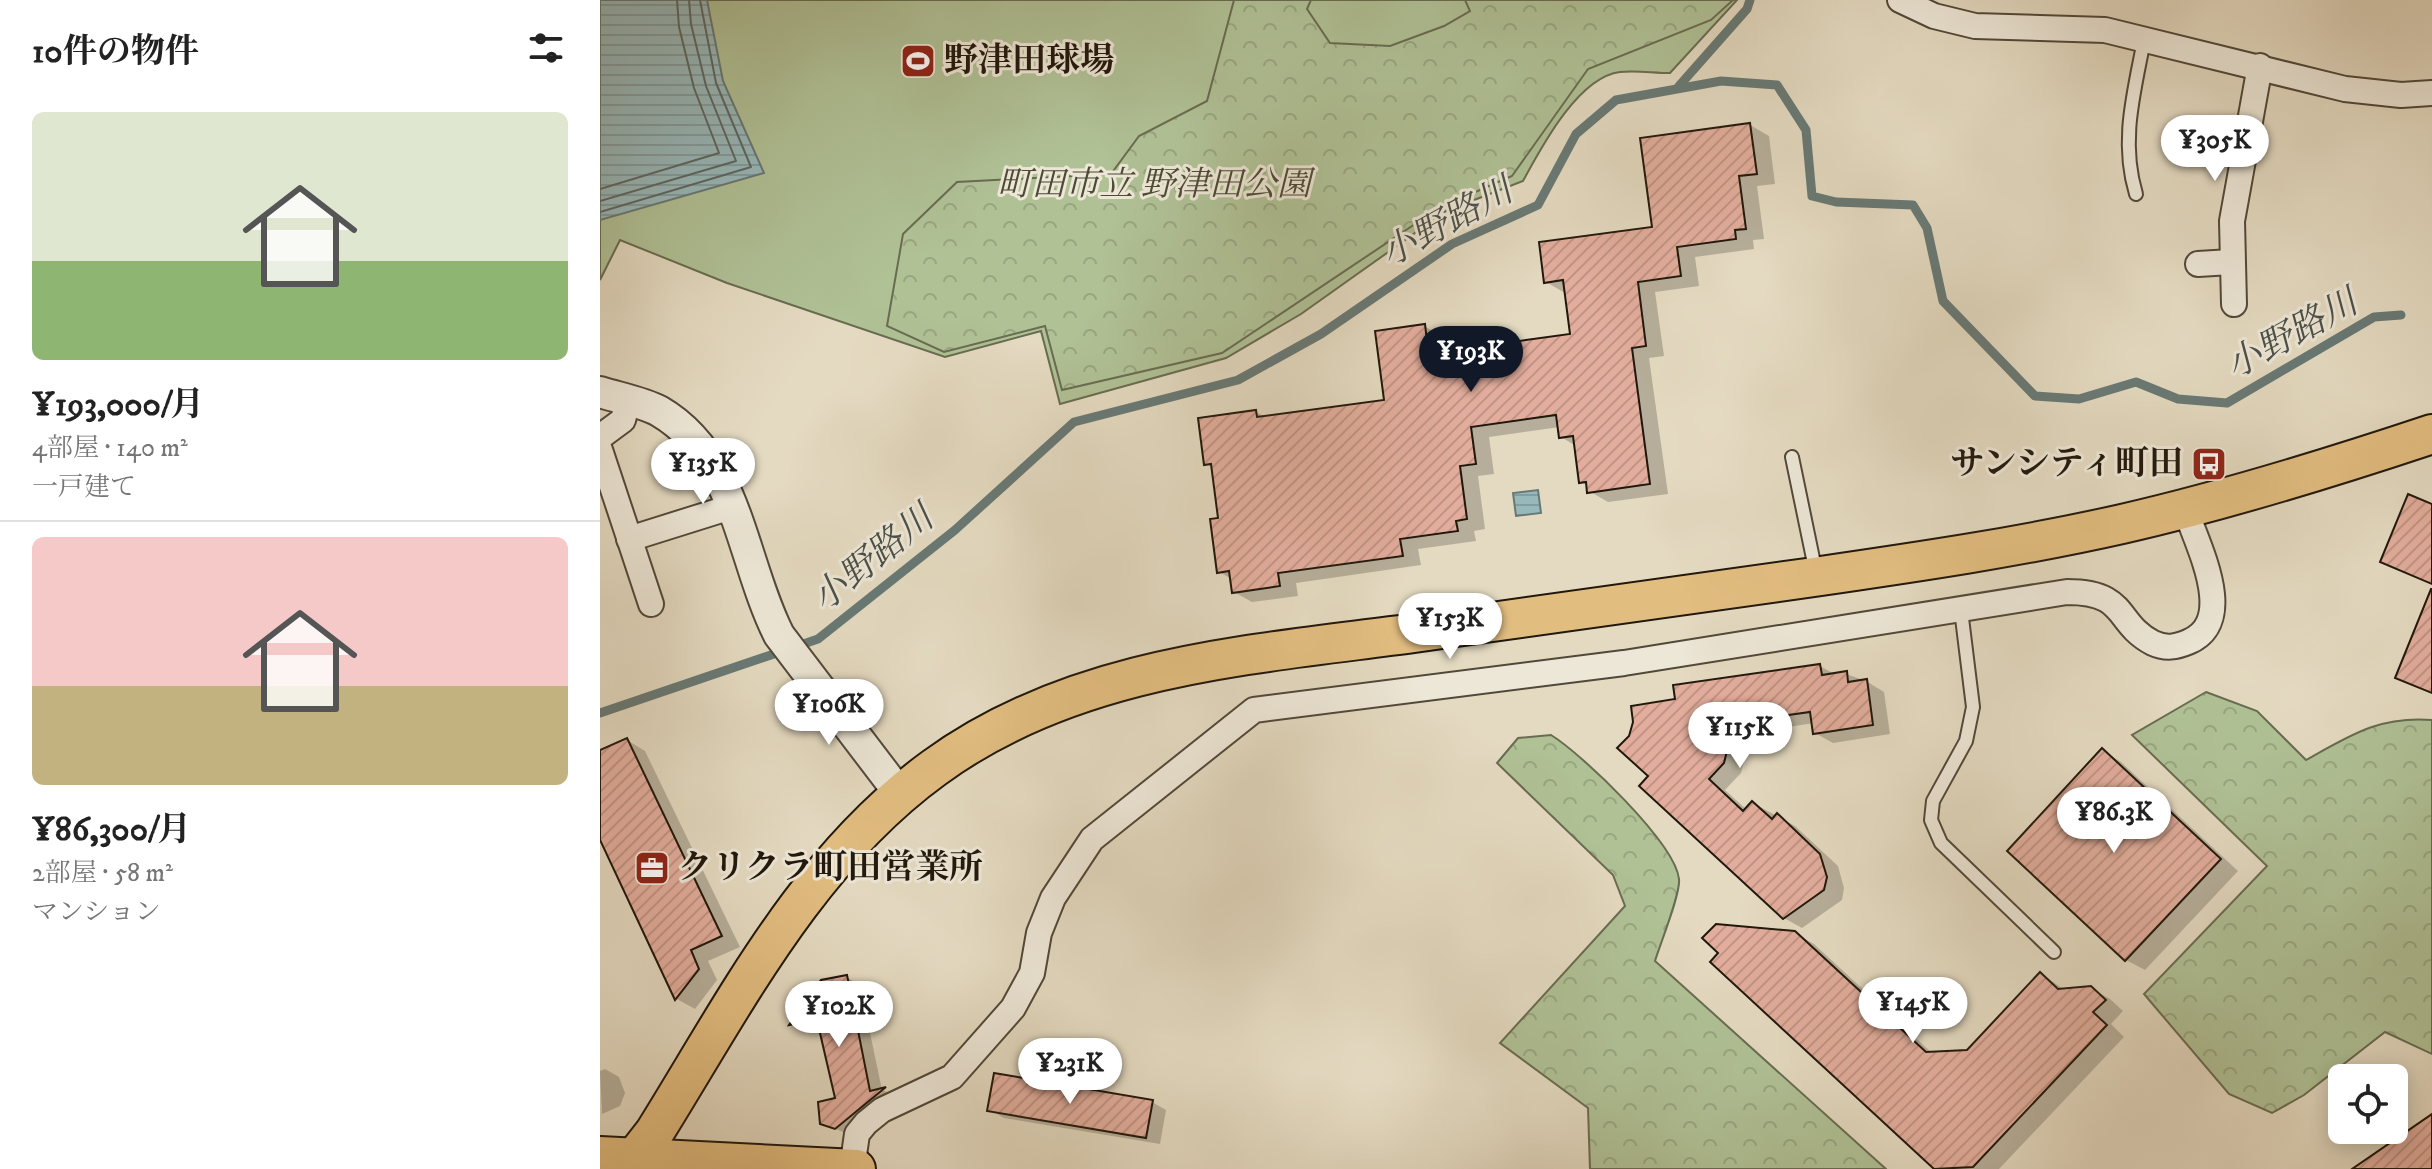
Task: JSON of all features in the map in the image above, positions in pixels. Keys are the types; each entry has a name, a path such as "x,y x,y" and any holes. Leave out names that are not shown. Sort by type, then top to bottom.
{"main road":[{"path":"621,1161 802,899 870,822 900,794 979,738 1076,694 1128,678 1241,657 2041,541 2185,508 2432,434"},
{"path":"621,1161 854,1169"}],"street":[{"path":"1900,0 1934,16 1975,26 2105,30 2345,89 2401,95 2432,93"},
{"path":"2234,304 2232,221 2260,66"},
{"path":"2198,264 2231,262"},
{"path":"600,437 623,420 614,397"},
{"path":"614,397 656,409 682,426 719,471 766,610 779,635 900,794"},
{"path":"600,450 651,604"},
{"path":"629,539 731,507"},
{"path":"854,1169 857,1134 866,1123 882,1110 952,1077 1013,1008 1032,973 1039,933 1053,898 1092,839 1254,710 1624,663 2067,592 2090,592 2109,600 2149,641 2164,648 2195,639 2214,606 2213,587 2185,508"}],"lane":[{"path":"2136,194 2128,166 2128,122 2144,40"},
{"path":"1792,457 1816,576"},
{"path":"1961,610 1973,707 1966,741 1933,801 1931,820 1941,843 2054,952"}],"green space":[{"name":"町田市立 野津田公園","path":"600,0 1737,0 1670,73 1620,72 1590,86 1562,116 1523,181 1446,211 1301,314 1226,358 1060,404 1041,331 945,357 727,283 620,240 600,280"},
{"path":"1234,0 1311,0 1307,9 1330,43 1390,46 1444,26 1470,11 1465,0 1733,0 1711,20 1588,69 1512,176 1439,208 1222,353 1062,390 1045,326 944,352 887,326 903,234 957,182 1111,174 1139,136 1207,101"},
{"path":"2206,692 2257,711 2306,760 2352,735 2381,724 2432,720 2432,1054 2385,1032 2344,1064 2328,1064 2328,1076 2304,1095 2272,1113 2229,1094 2144,994 2267,866 2132,735"},
{"path":"1551,735 1604,779 1645,823 1674,863 1679,886 1655,961 1886,1169 1590,1169 1588,1108 1500,1043 1625,906 1613,875 1497,763 1518,738"}],"water":[{"path":"600,0 707,0 723,81 764,173 600,220"},
{"path":"1538,490 1541,513 1516,516 1513,493"}],"building":[{"path":"1750,123 1757,174 1739,176 1746,229 1735,230 1736,239 1677,247 1681,276 1638,282 1646,346 1632,348 1650,484 1587,493 1586,482 1579,483 1573,436 1559,438 1556,415 1471,427 1476,464 1460,466 1467,519 1456,521 1458,531 1400,539 1403,556 1278,573 1280,586 1232,593 1229,571 1217,573 1210,519 1218,518 1211,464 1204,465 1198,418 1256,410 1257,417 1384,400 1375,331 1425,324 1429,360 1520,347 1519,341 1570,334 1563,280 1544,283 1539,242 1652,227 1640,138"},
{"path":"2408,494 2432,504 2432,584 2380,562"},
{"path":"2432,589 2432,693 2395,678"},
{"path":"1820,664 1822,675 1847,671 1848,682 1867,679 1873,725 1813,734 1810,712 1726,724 1729,743 1724,763 1709,779 1743,811 1752,801 1772,819 1777,813 1820,854 1827,877 1824,890 1783,919 1639,786 1648,776 1617,748 1629,736 1633,722 1631,706 1675,699 1673,685"},
{"path":"627,738 722,936 691,950 699,969 675,1000 600,840 600,750"},
{"path":"2102,748 2221,859 2125,961 2007,851"},
{"path":"1716,924 1795,931 1926,1052 1967,1050 2040,972 2058,989 2091,986 2106,1000 2093,1012 2107,1025 1973,1167 1934,1169 1710,962 1718,953 1702,938"},
{"path":"847,975 870,1091 886,1087 835,1129 820,1124 818,1102 835,1098 817,1020 789,1025 821,980"},
{"path":"994,1073 1153,1100 1146,1138 987,1111"},
{"path":"2432,1114 2432,1169 2352,1169 2388,1144 2408,1144 2408,1130"}],"waterway":[{"path":"1679,86 1747,9 1750,0"},
{"name":"小野路川","path":"600,713 818,639 955,530 1074,422 1238,380 1321,334 1452,244 1538,205 1576,134 1616,100 1721,81 1777,85 1806,130 1812,196 1836,202 1913,205 1927,228 1943,301 2035,396 2079,399 2136,382 2178,399 2227,403 2374,317 2401,315"}],"place":[{"name":"野津田球場","path":"918,61"},
{"name":"サンシティ町田","path":"2209,464"},
{"name":"クリクラ町田営業所","path":"652,868"}]}
